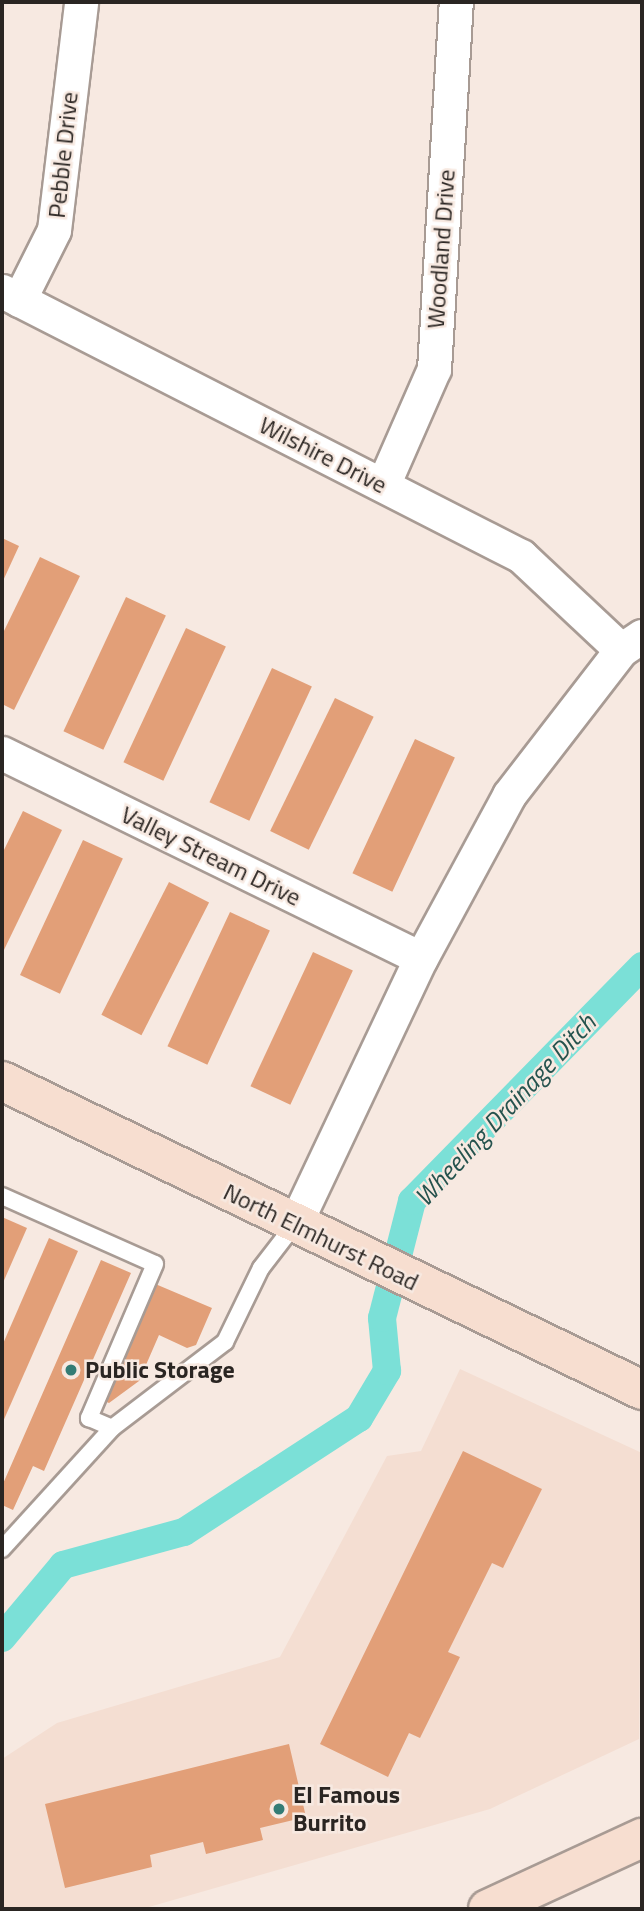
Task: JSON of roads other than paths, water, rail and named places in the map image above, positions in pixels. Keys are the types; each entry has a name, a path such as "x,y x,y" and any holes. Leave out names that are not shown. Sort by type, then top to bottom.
{"main road":[{"name":"North Elmhurst Road","path":"2,1081 642,1390"},
{"path":"488,1909 642,1838"}],"street":[{"name":"Pebble Drive","path":"10,295 54,230 81,2"},
{"name":"Woodland Drive","path":"383,485 434,369 456,2"},
{"name":"Wilshire Drive","path":"10,295 521,556 632,643"},
{"path":"295,1224 421,958 509,795 632,643"},
{"name":"Valley Stream Drive","path":"2,753 421,958"}],"lane":[{"path":"2,1196 155,1264 89,1418 112,1428"},
{"path":"2,1549 112,1428 225,1342 261,1268 295,1224"}],"waterway":[{"name":"Wheeling Drainage Ditch","path":"2,1638 63,1565 184,1532 359,1418 387,1371 382,1318 412,1201 642,966"}],"place":[{"name":"Public Storage","path":"71,1370"},
{"name":"El Famous Burrito","path":"279,1809"}]}
